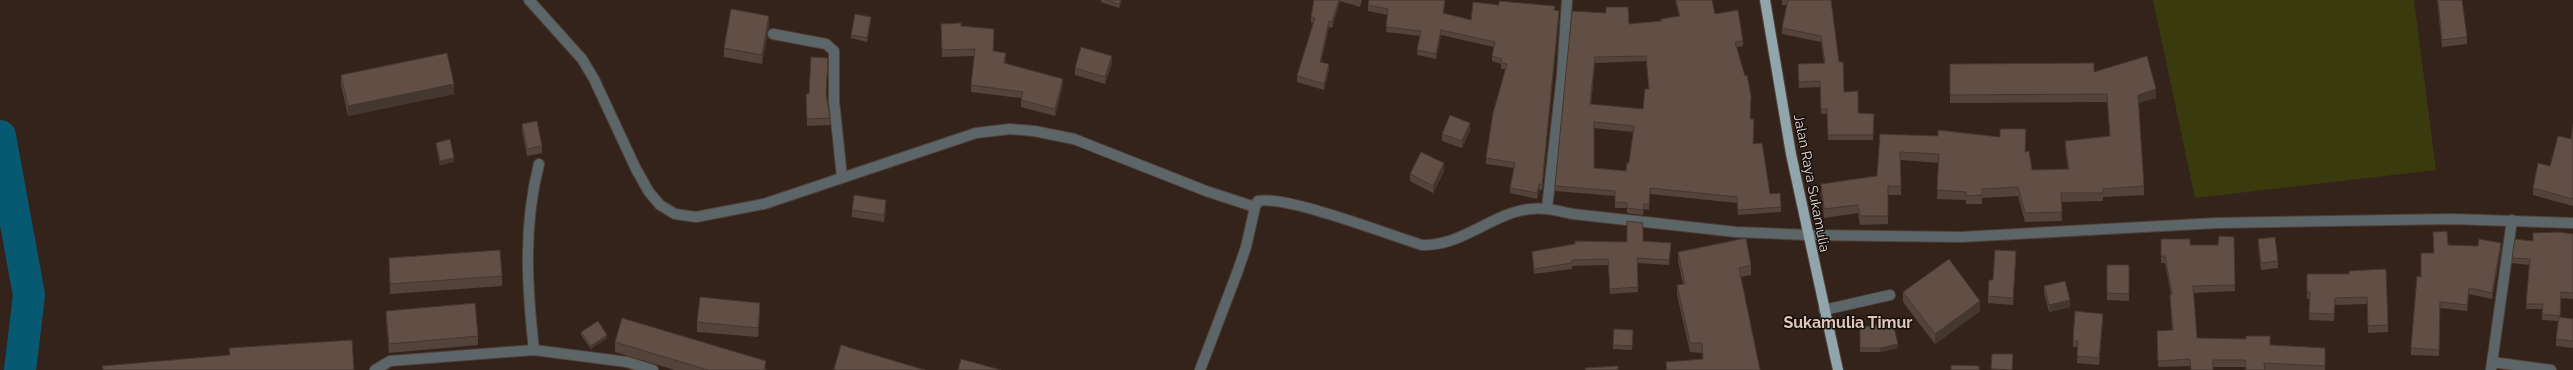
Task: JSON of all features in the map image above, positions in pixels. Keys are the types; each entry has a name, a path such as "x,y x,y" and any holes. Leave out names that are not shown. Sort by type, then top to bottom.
{"main road":[{"name":"Jalan Raya Sukamulia","path":"1765,0 1774,61 1807,235 1838,370"}],"street":[{"path":"529,0 582,59 594,79 636,169 649,192 660,205 676,214 696,217 720,214 764,204 976,134 1010,129 1026,130 1074,139 1206,192 1254,207"},
{"path":"1547,208 1562,75 1567,0"},
{"path":"773,34 826,44 834,51 834,102 842,177"},
{"path":"534,350 527,281 528,229 539,164"},
{"path":"1200,370 1244,254 1254,207 1258,201 1266,199 1286,203 1422,245 1433,246 1447,242 1519,212 1547,208 1579,214 1736,232 1807,235 1996,237 2217,222 2512,220 2573,223"},
{"path":"2512,220 2492,366 2552,370"},
{"path":"1824,310 1890,295"},
{"path":"375,370 390,361 534,350 627,362 653,370"}],"shaded area":[{"path":"2153,0 2414,0 2436,170 2195,198"}],"building":[{"path":"1107,0 1121,0 1119,4"},
{"path":"1314,0 1339,0 1332,22 1329,21 1320,62 1329,64 1324,84 1297,76 1315,18 1311,17"},
{"path":"1369,0 1445,0 1443,13 1471,20 1473,2 1499,5 1499,1 1555,6 1554,10 1559,11 1542,185 1539,184 1537,193 1510,188 1515,163 1486,158 1493,113 1507,64 1501,63 1502,59 1492,56 1495,42 1441,30 1436,54 1417,50 1421,31 1386,27 1388,9 1368,5"},
{"path":"1676,0 1712,0 1715,14 1738,10 1743,41 1735,42 1745,76 1747,75 1751,96 1750,119 1754,119 1753,144 1762,143 1770,194 1780,193 1781,207 1738,210 1737,197 1650,188 1649,204 1644,204 1643,210 1627,208 1627,203 1615,202 1615,191 1555,186 1572,11 1606,13 1606,7 1628,7 1629,24 1661,21 1661,19 1680,16","holes":["1646,56 1649,89 1645,89 1643,109 1590,104 1595,57","1594,122 1634,126 1629,163 1627,163 1626,171 1594,168"]},
{"path":"1788,0 1831,0 1839,62 1843,62 1844,92 1858,91 1858,113 1874,114 1873,135 1828,135 1827,109 1821,109 1820,81 1799,82 1798,64 1825,63 1821,36 1782,28"},
{"path":"2438,0 2462,0 2467,37 2442,40"},
{"path":"731,9 769,16 762,55 724,48"},
{"path":"855,14 871,17 867,38 851,35"},
{"path":"961,23 961,26 994,29 993,51 1006,53 1004,63 1063,79 1055,109 1021,100 1023,92 971,85 975,49 942,50 941,24"},
{"path":"1081,47 1112,56 1105,77 1075,68"},
{"path":"447,53 454,84 348,106 341,75"},
{"path":"2147,56 2156,89 2138,95 2144,186 2103,189 2103,193 2061,193 2062,212 2025,213 2018,187 1982,189 1982,195 1966,196 1966,192 1937,190 1939,154 1900,152 1901,186 1888,186 1888,216 1860,216 1858,205 1824,209 1821,184 1877,176 1880,134 1938,136 1938,130 2000,137 2000,129 2026,129 2025,152 2029,151 2032,170 2069,169 2065,141 2110,136 2107,94 1950,95 1950,64 2094,63 2094,72"},
{"path":"811,57 828,58 826,93 830,118 807,119 806,94 809,94"},
{"path":"1450,115 1470,123 1462,141 1442,134"},
{"path":"537,121 542,146 527,149 522,124"},
{"path":"2573,124 2573,199 2533,188 2538,163 2550,166 2558,136 2571,139"},
{"path":"450,139 454,158 440,161 436,143"},
{"path":"1421,152 1444,163 1433,186 1410,174"},
{"path":"854,195 886,200 884,215 852,210"},
{"path":"1627,221 1643,223 1643,241 1671,243 1669,260 1637,258 1638,287 1610,289 1608,259 1572,260 1572,263 1534,269 1532,252 1535,251 1575,244 1575,241 1627,242"},
{"path":"2447,231 2448,245 2478,246 2479,239 2501,243 2492,293 2469,288 2467,305 2440,302 2439,350 2411,348 2417,276 2421,277 2421,253 2434,253 2433,232"},
{"path":"2558,232 2573,234 2573,293 2561,292 2560,316 2542,314 2543,304 2526,304 2530,259 2512,258 2515,239 2533,241 2533,233"},
{"path":"2219,236 2234,237 2235,285 2193,286 2197,338 2246,339 2246,336 2270,336 2270,345 2325,348 2325,366 2264,363 2265,370 2246,370 2245,360 2213,360 2213,370 2191,370 2190,359 2158,361 2157,331 2173,330 2170,295 2172,294 2165,256 2161,256 2161,239 2190,239 2190,245 2218,245"},
{"path":"2275,237 2278,261 2261,263 2258,239"},
{"path":"1746,238 1751,265 1739,268 1760,370 1667,370 1666,362 1703,359 1702,343 1690,343 1677,285 1685,284 1678,252"},
{"path":"500,250 502,276 390,284 389,258"},
{"path":"1995,250 2016,251 2013,298 1988,296 1989,280 1993,280"},
{"path":"1949,259 1980,301 1935,334 1903,292"},
{"path":"2107,265 2129,265 2129,294 2107,293"},
{"path":"2386,269 2388,325 2368,326 2367,297 2335,298 2334,314 2309,313 2310,292 2307,292 2307,274 2349,274 2349,271"},
{"path":"2065,281 2070,300 2049,305 2044,286"},
{"path":"700,297 760,303 758,328 697,322"},
{"path":"475,303 478,336 389,344 386,311"},
{"path":"2075,311 2103,314 2099,358 2077,356 2078,341 2073,341"},
{"path":"2559,317 2573,319 2573,341 2556,339"},
{"path":"622,318 766,361 764,370 708,370 615,342"},
{"path":"598,321 607,335 591,346 581,332"},
{"path":"1893,323 1898,344 1880,348 1860,348 1860,327"},
{"path":"1614,329 1633,330 1632,346 1613,345"},
{"path":"352,340 354,370 103,370 102,366 230,355 229,348"},
{"path":"841,345 925,370 836,370 834,369"},
{"path":"1992,354 2013,354 2012,370 1991,369"},
{"path":"961,359 1001,370 958,370"},
{"path":"1951,365 1979,366 1979,370 1951,370"},
{"path":"1618,366 1618,370 1586,370 1585,368"}],"waterway":[{"path":"0,136 29,295 20,370"}],"district":[{"name":"Sukamulia Timur","path":"1848,322"}]}
